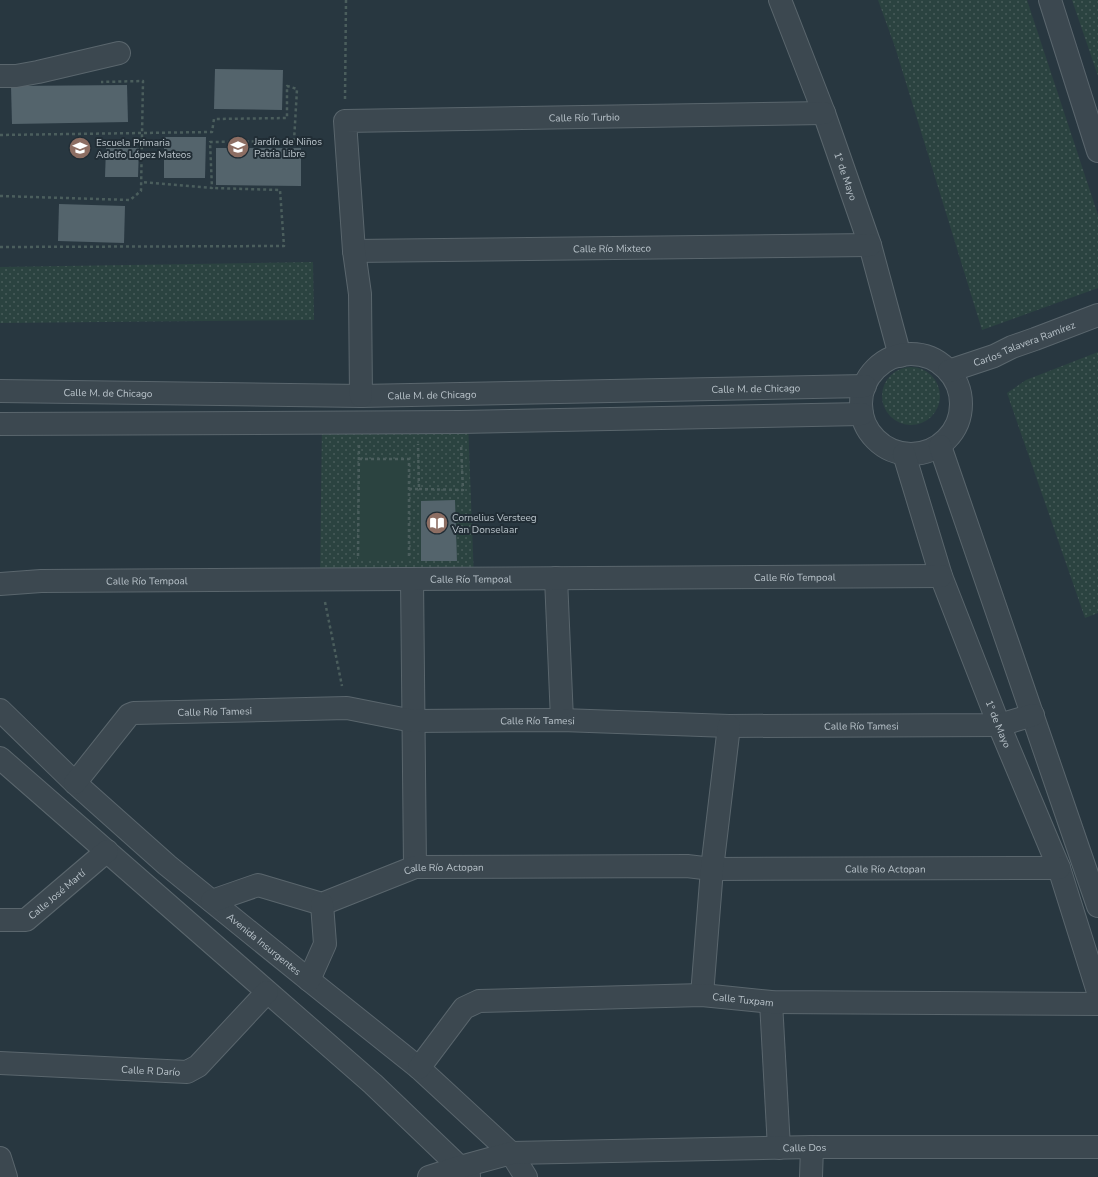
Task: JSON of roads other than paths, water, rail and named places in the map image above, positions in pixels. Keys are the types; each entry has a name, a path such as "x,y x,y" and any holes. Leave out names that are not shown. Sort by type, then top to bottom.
{"street":[{"name":"1° de Mayo","path":"780,0 824,113 870,245 900,356"},
{"path":"1050,0 1098,151"},
{"path":"0,76 16,76 38,72 119,53"},
{"name":"Calle Río Turbio","path":"354,251 344,122 824,113"},
{"name":"Calle Río Mixteco","path":"354,251 870,245"},
{"path":"354,251 360,294 361,396"},
{"name":"Carlos Talavera Ramírez","path":"949,371 994,356 1012,347 1098,315"},
{"path":"910,354 926,357 941,364 949,371 957,383 961,396 961,411 957,424 950,436 940,446 916,454 904,454 892,450 872,436 862,414 861,400 865,386 873,372 885,362 910,354"},
{"name":"Calle M. de Chicago","path":"0,391 361,396 865,386"},
{"path":"0,424 461,422 862,414"},
{"path":"940,446 1098,906"},
{"name":"1° de Mayo","path":"904,454 941,576 999,725 1059,868 1098,992"},
{"path":"410,570 415,868"},
{"name":"Calle Río Tempoal","path":"0,584 41,581 320,580 410,570 556,578 941,576"},
{"path":"556,578 562,720"},
{"name":"Calle Río Tamesi","path":"75,782 129,715 134,713 347,708 413,721 562,720 729,726 999,725 1033,715"},
{"name":"Avenida Insurgentes","path":"0,710 75,782 167,865 419,1068 511,1153 526,1177"},
{"path":"702,995 712,869 729,726"},
{"path":"0,758 373,1084 465,1172"},
{"name":"Calle José Martí","path":"0,920 26,920 107,851"},
{"name":"Calle Río Actopan","path":"322,904 415,868 687,866 712,869 1059,868"},
{"path":"212,901 258,884 322,904 325,944 308,980"},
{"name":"Calle R Darío","path":"0,1063 187,1072 198,1066 267,992"},
{"name":"Calle Tuxpam","path":"419,1068 464,1008 479,1001 702,995 771,1002 1098,1004"},
{"path":"771,1002 779,1148"},
{"path":"811,1177 812,1147"},
{"name":"Calle Dos","path":"429,1177 465,1172 511,1153 812,1147 1098,1147"},
{"path":"0,1158 6,1177"}],"place":[{"name":"Jardín de Niños Patria Libre","path":"238,147"},
{"name":"Escuela Primaria Adolfo López Mateos","path":"80,148"},
{"name":"Cornelius Versteeg Van Donselaar","path":"437,523"}]}
